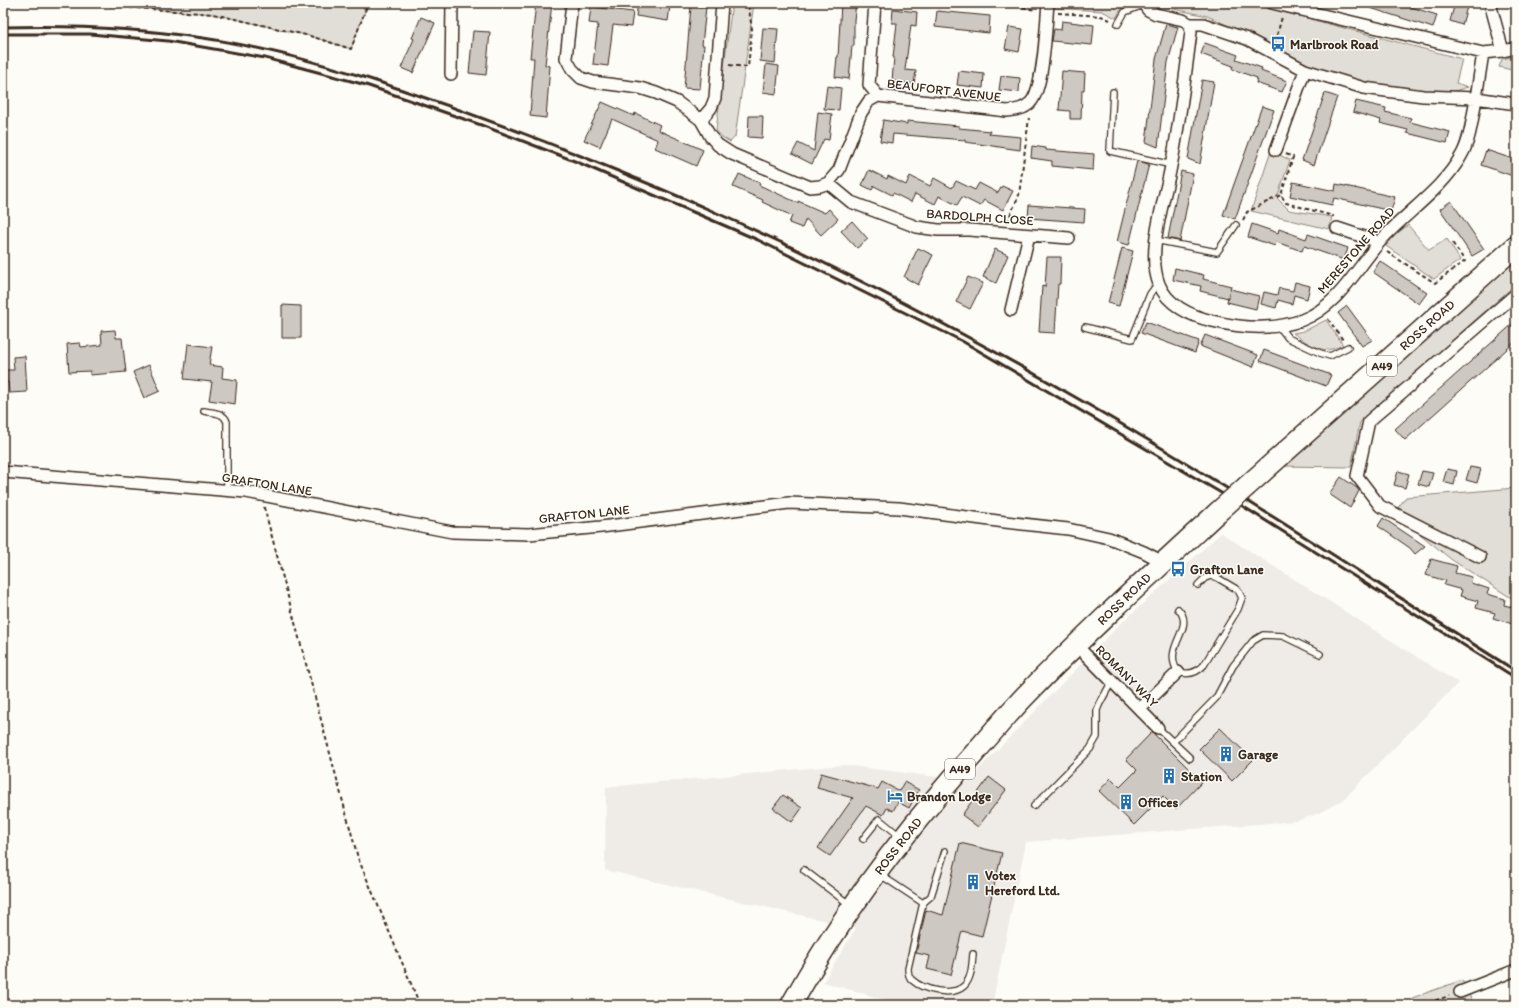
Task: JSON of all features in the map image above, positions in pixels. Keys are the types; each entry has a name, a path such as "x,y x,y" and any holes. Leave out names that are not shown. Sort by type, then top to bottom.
{"highway":[{"name":"ROSS ROAD","path":"791,1005 810,971 852,906 877,872 958,772 1024,697 1076,645 1218,512 1516,246"}],"street":[{"path":"451,74 452,3"},
{"path":"572,3 566,58 572,70 581,78 593,82 640,88 656,93 677,102 701,120 710,136 732,154 810,186 820,186 828,183"},
{"path":"701,120 715,98 722,3"},
{"path":"875,3 869,85 878,96"},
{"path":"1272,3 1483,54 1516,48"},
{"path":"1490,3 1503,51"},
{"path":"1143,4 1148,10 1156,14 1183,20 1190,24 1203,24 1247,39 1305,70 1364,88 1423,96 1476,98 1516,104"},
{"path":"1030,102 1038,90 1041,76 1048,8"},
{"name":"MERESTONE ROAD","path":"1190,24 1191,32 1172,165 1155,240 1155,267 1158,283 1165,295 1176,306 1197,317 1247,327 1279,326 1303,320 1322,310 1339,294 1379,242 1402,217 1422,202 1446,178 1462,155 1472,124 1476,98"},
{"path":"1476,98 1483,54"},
{"path":"1276,150 1305,70"},
{"name":"BEAUFORT AVENUE","path":"828,183 840,170 861,113 869,101 878,96 1007,111 1019,110 1030,102"},
{"name":"BARDOLPH CLOSE","path":"828,183 851,202 917,227 938,230 1003,232 1068,238"},
{"path":"1337,228 1379,242"},
{"path":"1011,310 1029,235"},
{"path":"1480,557 1380,506 1356,476 1369,421 1516,294"},
{"name":"GRAFTON LANE","path":"3,472 260,494 452,532 529,534 601,527 789,503 899,508 1068,529 1110,538 1164,562"},
{"name":"ROMANY WAY","path":"1076,645 1158,728"},
{"path":"1140,709 1178,672"},
{"path":"1460,992 1516,970"}],"lane":[{"path":"1118,24 1125,12 1143,4"},
{"path":"1113,92 1110,151 1172,165"},
{"path":"1155,240 1217,252 1236,225"},
{"path":"1085,327 1132,339 1150,294 1158,283"},
{"path":"1279,326 1288,338 1320,353 1330,356 1348,347"},
{"path":"204,411 222,414 226,417 227,490"},
{"path":"1178,609 1184,616 1184,622 1175,643 1173,662 1178,672 1185,674 1195,672 1201,669 1204,665 1238,609 1242,598 1238,590 1216,577 1211,576 1205,578 1198,585"},
{"path":"1173,742 1216,698 1234,666 1253,641 1263,635 1283,636 1320,654"},
{"path":"1034,806 1090,749 1098,737 1097,710 1112,681"},
{"path":"1158,728 1190,758"},
{"path":"863,839 879,819 903,838"},
{"path":"945,851 931,896 923,903 908,968 908,974 911,979 924,986 940,991 951,992 958,990 964,986 969,977 973,954"},
{"path":"804,870 852,906"},
{"path":"877,872 923,903"}],"path":[{"path":"74,3 213,14 310,36 351,49 368,3"},
{"path":"718,63 748,67 752,29 748,3"},
{"path":"1002,3 1101,16 1118,24"},
{"path":"1272,53 1285,6"},
{"path":"1003,232 1019,195 1030,102"},
{"path":"1236,225 1241,225 1247,212 1281,195 1293,157 1276,150"},
{"path":"1281,195 1286,203 1333,216 1337,228"},
{"path":"1379,242 1383,249 1435,283 1465,261 1451,241"},
{"path":"1322,310 1348,347"},
{"path":"260,494 358,858 420,1005"},
{"path":"1422,1005 1460,992"}],"shaded area":[{"path":"74,3 368,3 351,49 310,36 213,14"},
{"path":"732,3 754,3 735,137 730,142 722,137 716,130"},
{"path":"1053,3 1130,3 1121,9 1116,18 1102,11 1052,8"},
{"path":"1153,3 1249,3 1462,59 1456,83 1468,87 1451,92 1423,91 1366,82 1307,66 1249,35 1207,16 1155,5"},
{"path":"1516,56 1516,71 1499,67 1502,59"},
{"path":"1271,151 1290,160 1277,198 1289,210 1332,217 1329,229 1251,211"},
{"path":"1408,225 1429,250 1447,239 1460,260 1434,279 1386,246 1395,235"},
{"path":"1516,255 1516,284 1360,422 1351,467 1280,466"},
{"path":"1326,320 1343,345 1328,349 1316,348 1293,333 1304,331"},
{"path":"1516,488 1516,601 1452,560 1394,513 1406,497"},
{"path":"1221,533 1458,683 1343,800 1319,813 1296,821 1026,842 992,1005 903,1005 823,982 856,928 605,870 606,787 844,765 967,781 1118,626"},
{"path":"1462,980 1474,1005 1414,1005 1412,998"}],"building":[{"path":"536,3 552,3 545,65 550,66 546,118 530,116 534,58 530,58"},
{"path":"638,3 670,6 668,21 636,16"},
{"path":"841,3 856,3 854,20 854,46 852,46 849,79 835,77 838,57"},
{"path":"1362,3 1398,3 1437,15 1433,28 1361,5"},
{"path":"1455,3 1468,3 1462,25 1450,21"},
{"path":"691,6 706,7 702,45 704,45 700,89 684,88"},
{"path":"591,7 633,12 631,27 613,25 608,66 593,64 598,24 589,23"},
{"path":"893,9 917,12 916,26 911,25 905,70 916,71 914,84 892,81 897,23 892,23"},
{"path":"937,11 990,16 989,33 935,27"},
{"path":"421,17 435,23 413,73 401,68 414,39 412,38"},
{"path":"1062,21 1094,25 1092,45 1052,41 1054,29 1061,30"},
{"path":"1166,24 1178,27 1168,62 1158,147 1146,142 1156,59"},
{"path":"1009,27 1023,29 1019,52 1005,49"},
{"path":"763,28 778,29 775,63 760,61"},
{"path":"473,31 490,32 486,75 469,73"},
{"path":"1205,43 1238,55 1236,59 1262,68 1261,71 1287,81 1282,92 1256,83 1257,78 1232,69 1233,66 1201,54"},
{"path":"766,64 779,66 776,94 763,92"},
{"path":"959,71 984,74 983,88 957,85"},
{"path":"1062,71 1085,73 1084,90 1082,90 1081,119 1070,119 1070,111 1059,110"},
{"path":"1001,76 1020,78 1019,92 999,90"},
{"path":"1202,80 1214,82 1200,164 1188,159"},
{"path":"827,86 841,88 839,110 824,109"},
{"path":"1325,93 1337,97 1314,165 1302,160"},
{"path":"1356,101 1386,108 1385,112 1411,118 1410,122 1450,132 1447,143 1407,133 1408,130 1380,123 1381,120 1353,112"},
{"path":"602,102 634,116 635,113 660,125 658,130 703,150 696,166 655,148 658,140 612,119 600,147 584,140"},
{"path":"1262,106 1274,110 1235,219 1223,215"},
{"path":"818,112 832,114 829,140 824,139 812,164 792,154 798,143 814,151"},
{"path":"749,116 763,116 762,138 748,137"},
{"path":"883,120 907,124 907,121 959,126 959,128 990,131 989,134 1021,137 1020,150 965,142 965,140 893,134 892,143 880,141"},
{"path":"1032,146 1046,148 1046,150 1094,154 1093,170 1052,166 1052,161 1031,158"},
{"path":"1486,150 1516,160 1516,177 1481,165"},
{"path":"1137,161 1149,164 1129,245 1117,242"},
{"path":"869,170 887,179 888,176 906,185 910,176 930,186 934,178 952,188 956,181 975,190 979,183 998,193 1002,186 1013,191 1003,210 984,200 980,206 962,197 957,205 939,196 935,204 915,194 911,202 874,186 872,190 862,185"},
{"path":"1181,171 1193,174 1180,241 1168,238"},
{"path":"739,174 798,203 798,201 825,213 829,209 838,219 821,235 806,219 802,228 789,223 792,216 762,202 763,200 733,187"},
{"path":"1293,182 1335,191 1336,184 1395,197 1391,211 1334,198 1332,205 1290,196"},
{"path":"1451,201 1484,249 1472,256 1440,209"},
{"path":"1029,205 1085,209 1084,222 1028,218"},
{"path":"852,221 868,239 857,248 841,231"},
{"path":"1252,224 1278,233 1279,229 1306,239 1308,234 1348,248 1344,260 1304,246 1302,251 1276,242 1275,246 1248,237"},
{"path":"918,248 933,255 918,285 904,277"},
{"path":"1122,248 1133,251 1119,306 1108,303"},
{"path":"995,249 1008,255 996,283 983,277"},
{"path":"1047,257 1061,257 1055,333 1039,332 1042,286 1045,287"},
{"path":"1380,261 1427,293 1419,304 1373,272"},
{"path":"1175,268 1204,275 1203,279 1231,286 1230,289 1259,296 1256,309 1227,302 1228,298 1200,291 1201,286 1173,280"},
{"path":"968,277 983,283 970,309 956,302"},
{"path":"1295,282 1310,286 1307,299 1294,295 1292,304 1278,300 1276,308 1261,304 1264,292 1277,295 1279,288 1293,291"},
{"path":"282,305 301,306 301,338 282,338"},
{"path":"1347,306 1372,340 1362,346 1338,313"},
{"path":"1516,321 1516,341 1405,440 1395,429"},
{"path":"1146,322 1199,341 1195,353 1141,333"},
{"path":"115,330 116,338 122,338 126,372 90,375 90,371 69,372 67,344 80,343 81,347 102,345 101,331"},
{"path":"1205,335 1258,355 1253,367 1200,346"},
{"path":"188,344 212,347 209,365 223,367 222,378 237,380 235,404 209,400 212,382 184,379"},
{"path":"1264,350 1331,375 1326,386 1260,361"},
{"path":"25,356 27,392 9,393 5,370 14,370 13,357"},
{"path":"149,365 160,391 144,398 133,372"},
{"path":"1470,467 1481,469 1477,483 1466,480"},
{"path":"1447,469 1457,471 1454,485 1443,482"},
{"path":"1398,471 1409,474 1405,488 1394,485"},
{"path":"1422,471 1433,473 1429,487 1418,484"},
{"path":"1341,477 1359,491 1350,508 1329,494"},
{"path":"1383,518 1425,546 1415,554 1410,548 1378,526"},
{"path":"1431,559 1457,566 1455,573 1472,577 1471,583 1489,589 1487,594 1505,599 1504,605 1516,608 1516,625 1493,618 1495,613 1476,608 1478,601 1460,596 1462,590 1444,585 1446,581 1426,575"},
{"name":"Garage","path":"1220,728 1253,760 1232,781 1199,749"},
{"name":"Station","path":"1152,732 1202,782 1176,809 1163,796 1134,825 1099,791 1111,778 1120,787 1137,770 1126,759"},
{"path":"821,773 878,789 882,782 899,791 904,782 919,790 909,808 898,802 893,811 887,808 883,815 866,806 830,856 818,848 853,798 817,788"},
{"path":"989,777 1006,790 978,827 962,815"},
{"path":"783,795 802,808 792,822 773,808"},
{"name":"Votex Hereford Ltd.","path":"960,843 1002,853 982,936 962,931 951,975 927,969 930,956 916,953 926,910 943,915"}],"railway":[{"path":"3,27 53,26 153,32 203,38 249,46 294,57 360,76 510,128 679,197 757,231 849,275 941,322 1031,372 1187,463 1516,671"},
{"path":"3,34 90,34 168,41 265,58 366,85 481,125 577,162 758,240 962,341 1228,497 1516,678"}],"place":[{"name":"Marlbrook Road","path":"1278,44"},
{"name":"Grafton Lane","path":"1178,569"},
{"name":"Garage","path":"1226,754"},
{"name":"Station","path":"1169,776"},
{"name":"Brandon Lodge","path":"895,796"},
{"name":"Offices","path":"1126,802"},
{"name":"Votex Hereford Ltd.","path":"973,882"}]}
